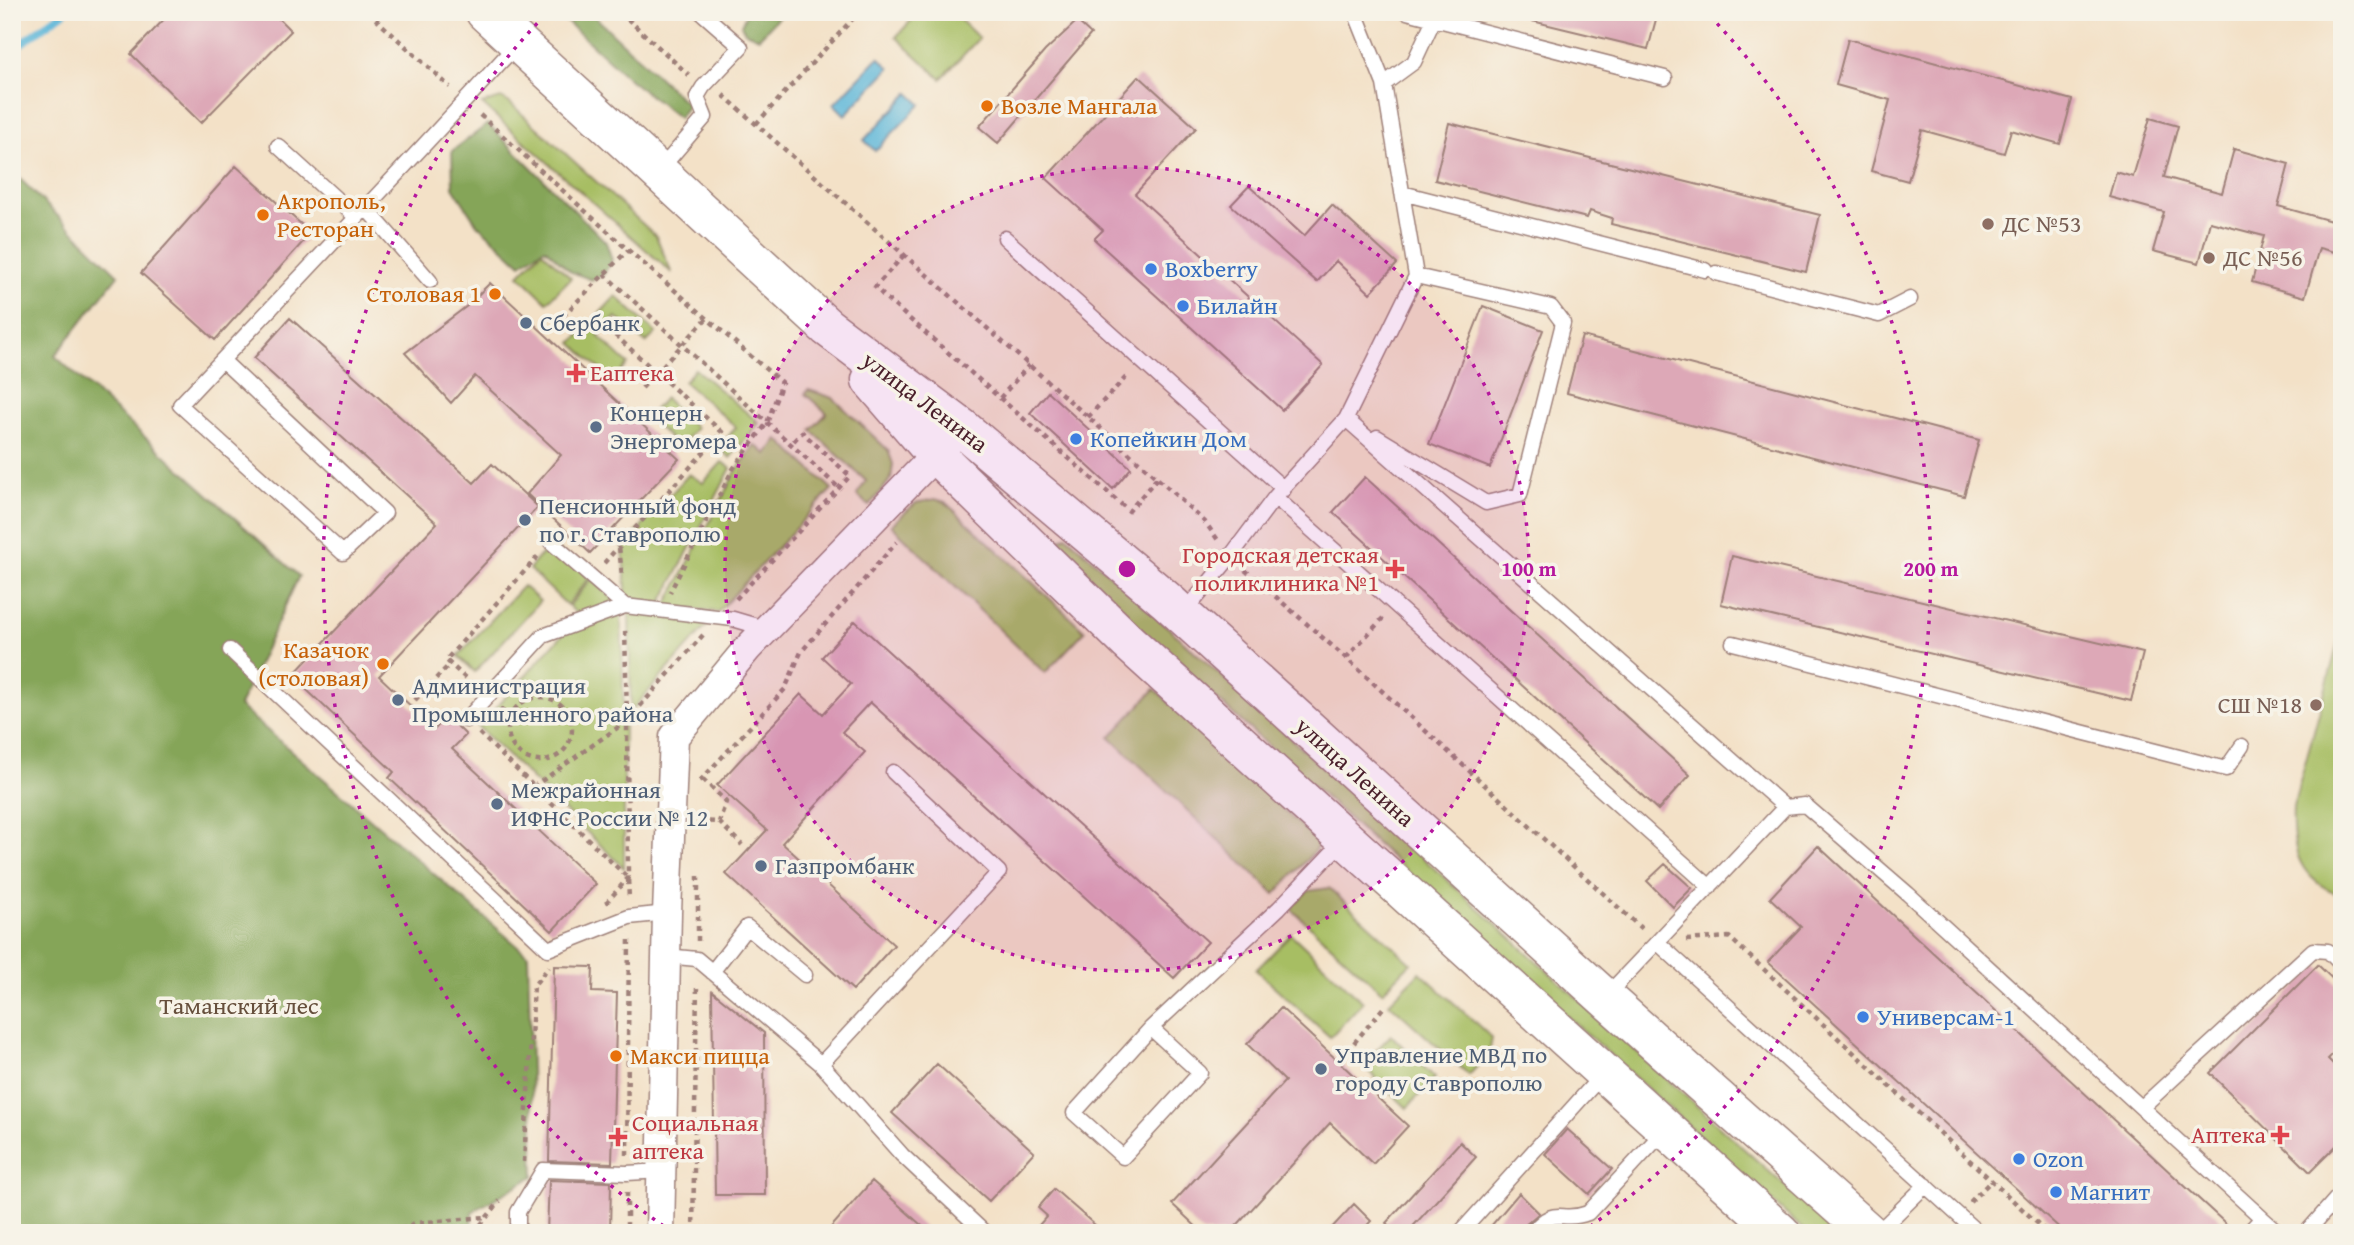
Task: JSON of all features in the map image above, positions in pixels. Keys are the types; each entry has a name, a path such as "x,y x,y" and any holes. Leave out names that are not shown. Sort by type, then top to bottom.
{"main road":[{"name":"улица Ленина","path":"485,12 827,327 962,428 1182,615 1869,1233"},
{"name":"улица Ленина","path":"827,327 936,455 1128,642 1781,1233"}],"street":[{"path":"660,1233 674,737 767,629 962,428"}],"lane":[{"path":"658,172 705,117 697,97 741,47 701,12"},
{"path":"1182,615 1280,493 1346,419 1416,276 1384,84 1355,12"},
{"path":"1407,12 1665,78"},
{"path":"1384,84 1414,62 1434,19"},
{"path":"222,360 385,513 343,553 180,405 360,212 465,102 518,43"},
{"path":"278,146 360,212 430,281"},
{"path":"1402,192 1879,315 1910,299"},
{"path":"1005,238 1142,361 1395,605 1710,887"},
{"path":"1346,419 1486,503 1520,495 1563,323 1550,307 1416,276"},
{"path":"1346,419 1786,807"},
{"path":"551,542 625,606"},
{"path":"466,720 542,636 625,606 719,617 767,629"},
{"path":"1734,643 2227,769 2242,746"},
{"path":"230,650 548,948 629,917 667,913"},
{"path":"821,1064 999,872 893,772"},
{"path":"1605,998 1786,807 1805,805 1908,894 2279,1233"},
{"path":"1151,1028 1200,1073 1123,1157 1074,1113 1151,1028 1279,908 1345,839"},
{"path":"712,972 747,928 805,975"},
{"path":"1657,942 1978,1233"},
{"path":"2142,1107 2314,950 2328,951 2342,965"},
{"path":"666,956 697,959 821,1064 902,1155 985,1233"},
{"path":"1460,1233 1604,1073"},
{"path":"1531,1233 1542,1220 1550,1216 1588,1213 1666,1129"},
{"path":"518,1233 518,1212 543,1170 662,1171"},
{"path":"1877,1233 1926,1185"},
{"path":"2306,1233 2342,1192"},
{"path":"2248,1233 2262,1218"}],"path":[{"path":"12,20 24,12"},
{"path":"368,12 628,250 782,383 767,422 733,469 660,610"},
{"path":"620,12 703,88 719,91 1157,478 1205,522 1230,557 1346,658 1657,942 1729,937 2048,1233"},
{"path":"756,124 859,12"},
{"path":"556,323 628,250"},
{"path":"904,255 875,287 1000,398 1129,511 1157,478"},
{"path":"604,274 839,488"},
{"path":"642,388 707,318"},
{"path":"615,335 722,432 619,545 625,606 628,721 627,1233"},
{"path":"1088,417 1142,361"},
{"path":"1000,398 1029,365"},
{"path":"533,787 628,721 719,617 850,476 802,432 791,444"},
{"path":"510,718 446,660 551,542"},
{"path":"719,822 726,802 701,780 785,689 801,652 897,542"},
{"path":"1346,658 1395,605"},
{"path":"415,700 450,664"},
{"path":"534,697 555,702 569,717 572,727 567,747 560,754 551,760 538,762 526,759 516,752 507,730 515,708 534,697"},
{"path":"466,720 628,878"},
{"path":"560,754 561,767"},
{"path":"699,808 699,821 719,822 742,845"},
{"path":"693,1233 699,863"},
{"path":"524,1171 534,985 628,878"},
{"path":"1354,1043 1383,1008"},
{"path":"474,1233 502,1198"},
{"path":"391,1233 415,1223 487,1217"}],"green space":[{"path":"556,12 590,12 688,105 679,118 630,80"},
{"path":"747,12 783,12 759,38 745,32 741,25"},
{"path":"919,12 952,12 979,38 941,79 896,37"},
{"path":"501,98 510,103 656,236 672,273 482,104"},
{"path":"488,124 606,242 612,260 604,274 592,280 571,272 545,248 521,264 477,224 453,187 452,151"},
{"name":"Таманский лес","path":"12,171 118,275 55,356 299,576 239,706 528,955 534,1176 472,1212 471,1233 12,1233"},
{"path":"542,251 571,278 547,302 519,275"},
{"path":"616,296 656,333 646,343 616,317 598,336 628,364 613,381 572,343"},
{"path":"695,369 759,423 730,458 719,448 736,427 684,382"},
{"path":"809,390 833,398 888,450 893,464 891,479 869,506 857,495 866,481 811,430 827,413 805,394"},
{"path":"665,398 696,428 679,447 647,417"},
{"path":"778,439 832,489 718,612 666,606 736,471 755,445 767,454"},
{"path":"722,462 731,468 660,606 627,602 623,547 689,474 703,483"},
{"path":"935,499 945,502 1085,631 1045,673 891,525 916,503"},
{"path":"1067,536 1837,1233 1807,1233 1138,628 1056,547 1058,541"},
{"path":"551,543 589,578 567,605 529,569"},
{"path":"591,579 619,605 582,619 569,606"},
{"path":"523,586 540,601 475,672 458,656"},
{"path":"621,612 624,868 478,727 566,631"},
{"path":"629,612 711,621 631,711"},
{"path":"2342,629 2342,896 2315,881 2300,862 2294,837 2293,807"},
{"path":"1155,689 1319,843 1275,894 1110,737"},
{"path":"1329,888 1411,963 1382,992 1290,908 1308,891"},
{"path":"1291,934 1363,1002 1330,1037 1256,970"},
{"path":"1420,972 1492,1038 1489,1054 1469,1075 1389,1003"},
{"path":"1391,1035 1435,1078 1407,1108 1362,1065"}],"water":[{"path":"879,57 890,68 845,115 834,104"},
{"path":"909,93 921,104 875,151 864,140"}],"building":[{"path":"171,12 272,12 291,31 201,123 131,54"},
{"path":"1532,12 1658,12 1648,49 1532,21"},
{"path":"1077,21 1091,34 998,143 979,127 1045,51"},
{"path":"1848,39 2072,100 2060,144 2011,130 2004,153 1922,130 1908,181 1871,171 1890,100 1836,85"},
{"path":"1139,76 1196,128 1135,194 1323,365 1282,410 1094,239 1103,230 1046,178"},
{"path":"2150,118 2178,126 2164,177 2222,193 2234,149 2289,164 2278,206 2342,224 2342,254 2319,248 2305,297 2252,282 2264,236 2210,222 2199,263 2153,251 2164,212 2109,197 2116,172 2133,177"},
{"path":"1449,123 1820,215 1806,272 1611,224 1612,218 1590,211 1587,218 1435,180"},
{"path":"236,166 311,233 215,340 141,273"},
{"path":"1249,186 1304,236 1332,205 1397,264 1370,293 1336,261 1317,282 1231,205"},
{"path":"490,283 679,459 590,553 527,494 561,455 475,376 451,403 405,353 467,306"},
{"path":"1483,306 1543,330 1490,468 1429,444"},
{"path":"290,318 474,483 492,464 538,507 379,676 435,729 447,716 466,735 452,749 596,884 552,931 389,778 394,772 292,676 437,523 254,358"},
{"path":"1582,336 1979,440 1964,496 1567,393"},
{"path":"1048,392 1131,468 1113,489 1030,413"},
{"path":"1365,477 1690,775 1658,810 1333,512"},
{"path":"1732,556 2143,653 2131,701 1721,604"},
{"path":"855,621 1208,942 1174,978 870,702 842,732 865,752 782,843 894,945 853,990 726,874 767,830 717,785 801,694 823,714 851,684 822,657"},
{"path":"1818,846 2236,1233 2065,1233 1768,962 1801,927 1770,898"},
{"path":"1665,864 1692,888 1673,907 1647,881"},
{"path":"2318,965 2342,988 2342,1045 2328,1059 2342,1073 2342,1140 2310,1172 2210,1073"},
{"path":"554,966 593,967 592,992 617,993 612,1163 549,1161"},
{"path":"712,991 764,1033 765,1195 715,1195"},
{"path":"1281,1008 1408,1126 1373,1164 1330,1123 1230,1233 1203,1233 1172,1204 1285,1081 1247,1044"},
{"path":"937,1064 1034,1152 989,1201 892,1113"},
{"path":"1567,1129 1612,1169 1589,1194 1545,1154"},
{"path":"1460,1142 1476,1157 1407,1233 1397,1233 1386,1223"},
{"path":"549,1180 611,1182 610,1233 547,1233"},
{"path":"872,1181 930,1233 826,1233"},
{"path":"1054,1189 1104,1233 1032,1233 1047,1216 1038,1208"},
{"path":"1519,1193 1539,1213 1524,1226 1522,1233 1485,1233"},
{"path":"1354,1204 1371,1221 1360,1233 1327,1233"}],"waterway":[{"path":"12,50 64,12"}],"place":[{"name":"Возле Мангала","path":"987,106"},
{"name":"Акрополь, Ресторан","path":"263,215"},
{"name":"ДС №53","path":"1988,224"},
{"name":"ДС №56","path":"2209,258"},
{"name":"Boxberry","path":"1151,269"},
{"name":"Столовая 1","path":"495,294"},
{"name":"Билайн","path":"1183,306"},
{"name":"Сбербанк","path":"526,323"},
{"name":"Еаптека","path":"576,373"},
{"name":"Концерн Энергомера","path":"596,427"},
{"name":"Копейкин Дом","path":"1076,439"},
{"name":"Пенсионный фонд по г. Ставрополю","path":"525,520"},
{"name":"Городская детская поликлиника №1","path":"1395,569"},
{"name":"Казачок (столовая)","path":"383,664"},
{"name":"Администрация Промышленного района","path":"398,700"},
{"name":"СШ №18","path":"2316,705"},
{"name":"Межрайонная ИФНС России № 12","path":"497,804"},
{"name":"Газпромбанк","path":"761,866"},
{"name":"Универсам-1","path":"1863,1017"},
{"name":"Макси пицца","path":"616,1056"},
{"name":"Управление МВД по городу Ставрополю","path":"1321,1069"},
{"name":"Аптека","path":"2280,1135"},
{"name":"Социальная аптека","path":"618,1137"},
{"name":"Ozon","path":"2019,1159"},
{"name":"Магнит","path":"2056,1192"}]}
